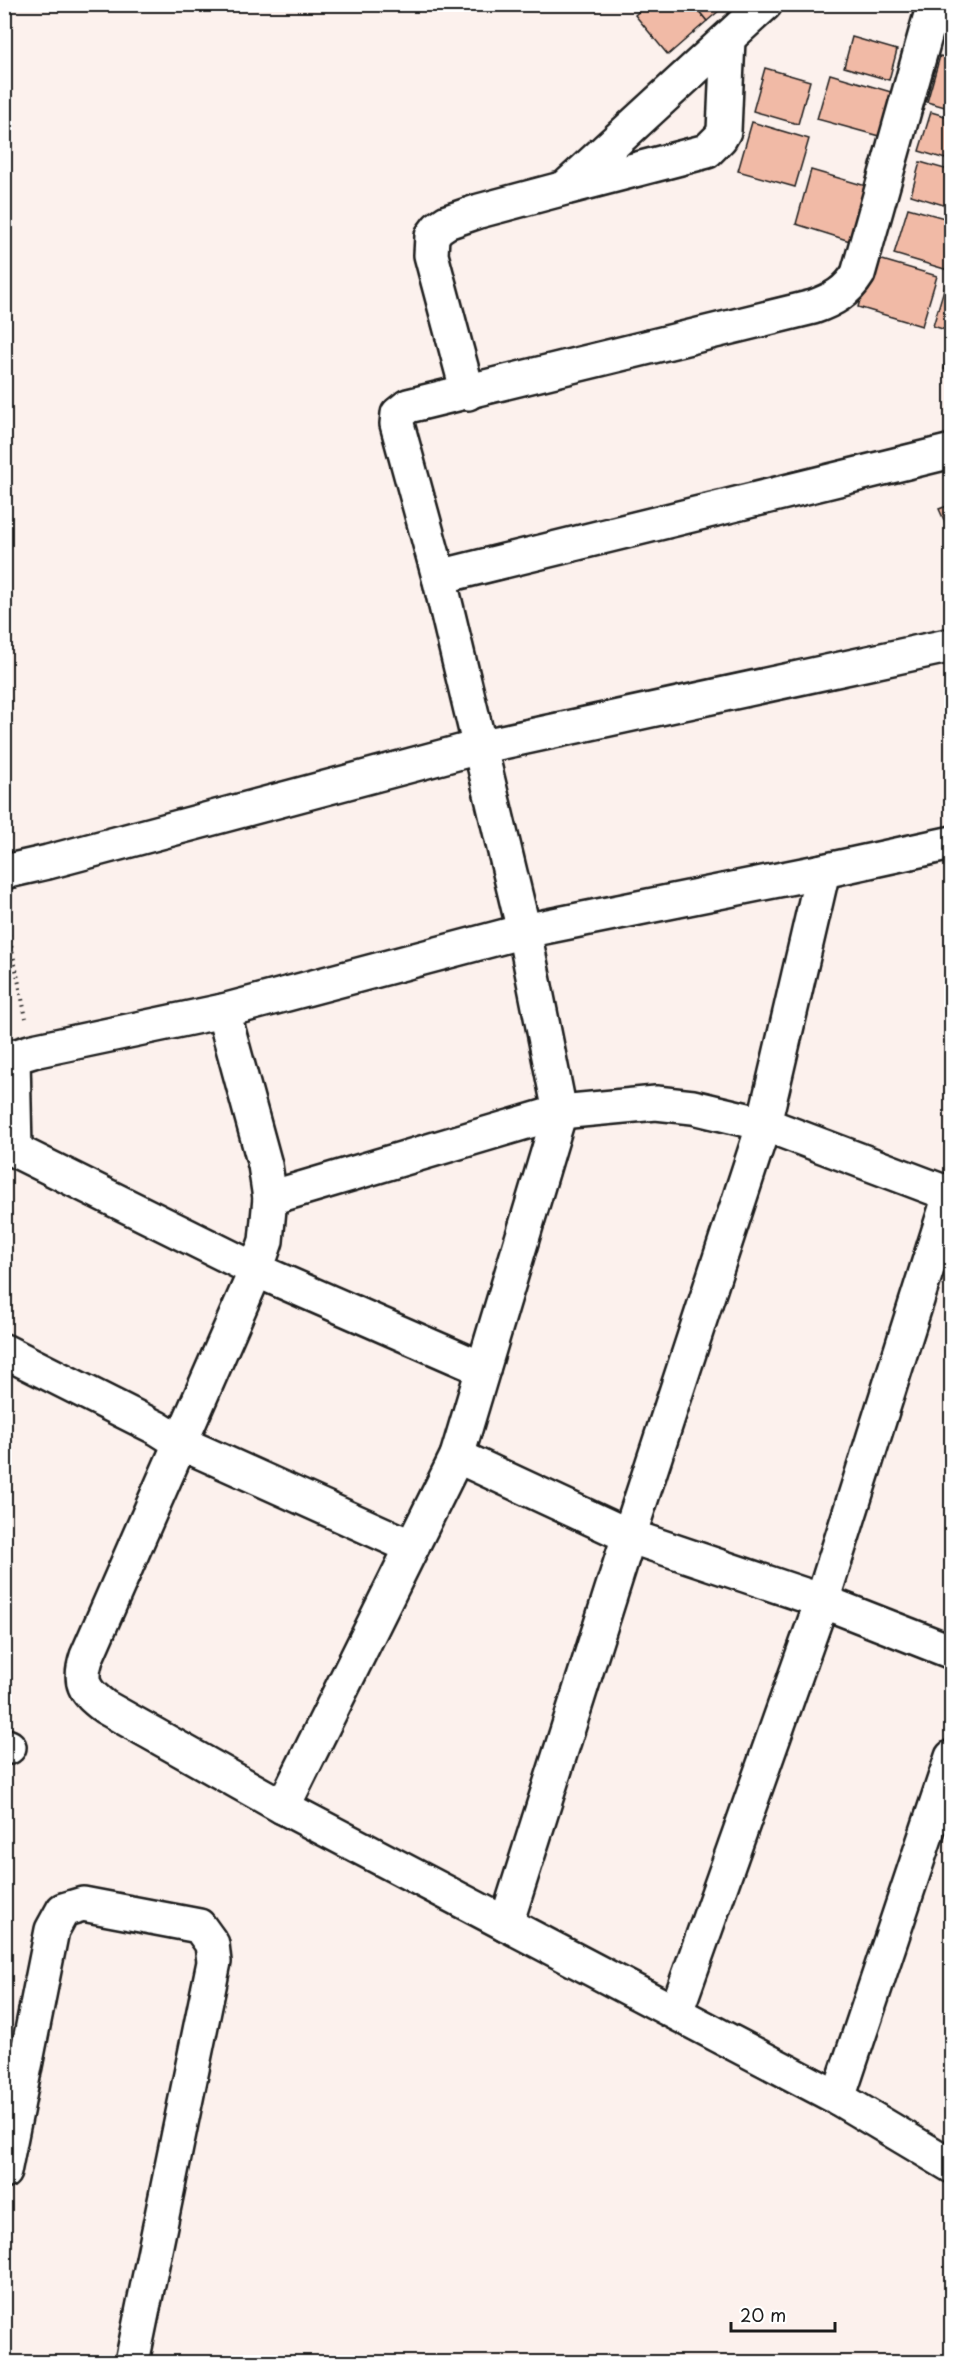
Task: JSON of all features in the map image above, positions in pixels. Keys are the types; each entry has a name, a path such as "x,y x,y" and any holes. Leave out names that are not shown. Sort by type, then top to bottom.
{"street":[{"path":"565,188 765,4"},
{"path":"284,1807 457,1456 560,1112 524,931 439,577 397,424 398,414 408,406 813,307 840,295 851,286 858,274 934,4"},
{"path":"468,393 431,255 432,236 447,222 479,211 707,151 724,131 728,39"},
{"path":"439,577 951,451"},
{"path":"4,872 479,747 951,645"},
{"path":"483,1369 256,1270 10,1148 17,1056 223,1011 524,931 951,843"},
{"path":"506,1924 629,1536 764,1124 823,871"},
{"path":"223,1011 265,1165 270,1198 266,1241 256,1270 87,1656 82,1678 85,1688 105,1707 284,1807 838,2098 951,2166"},
{"path":"270,1198 560,1112 656,1103 693,1107 764,1124 951,1193 822,1601 676,2012"},
{"path":"4,1351 181,1443 412,1547"},
{"path":"457,1456 629,1536 822,1601 951,1652"},
{"path":"838,2098 951,1757"},
{"path":"4,2172 52,1930 63,1910 83,1904 199,1926 212,1944 214,1962 132,2362"}],"path":[{"path":"4,911 17,1056"}],"building":[{"path":"647,4 693,4 707,21 668,55 635,15"},
{"path":"693,4 727,4 707,21"},
{"path":"852,37 897,50 889,80 844,67"},
{"path":"940,56 952,59 952,109 927,102"},
{"path":"765,68 810,81 798,124 753,111"},
{"path":"830,74 891,92 879,136 817,119"},
{"path":"931,112 952,118 952,161 919,151"},
{"path":"752,122 809,139 795,187 738,171"},
{"path":"920,162 952,171 950,207 911,195"},
{"path":"811,170 866,186 850,241 796,224"},
{"path":"908,208 952,220 952,258 948,270 894,254"},
{"path":"872,257 937,276 922,326 858,307"},
{"path":"947,279 952,280 952,332 933,326"},
{"path":"952,344 952,372 944,369"},
{"path":"952,504 952,538 939,509"}]}
